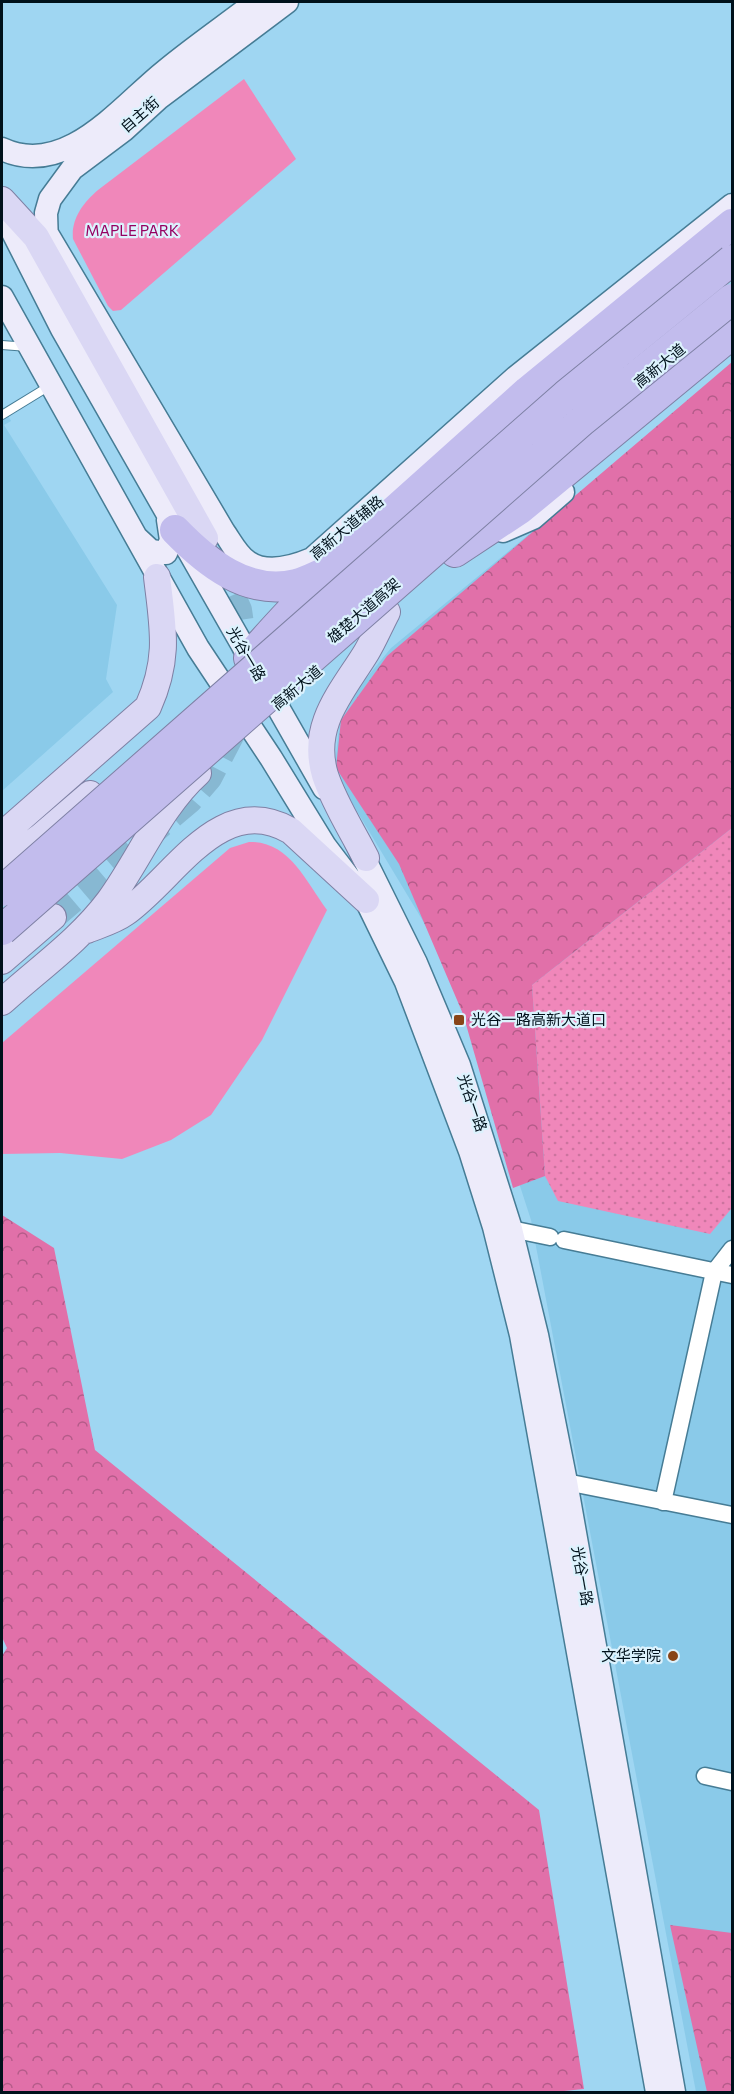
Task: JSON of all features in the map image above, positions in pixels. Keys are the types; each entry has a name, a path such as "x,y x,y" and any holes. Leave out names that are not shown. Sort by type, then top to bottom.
{"highway":[{"path":"249,658 276,623 303,599 326,572 528,391 732,224"},
{"name":"雄楚大道高架","path":"2,891 548,410 732,260"},
{"name":"雄楚大道高架","path":"2,930 583,420 732,299"},
{"path":"455,552 520,509 732,334"},
{"path":"171,523 202,558 236,578 270,586 296,584 326,572"}],"main road":[{"name":"自主街","path":"2,149 30,156 47,154 76,143 113,118 164,72 256,2"},
{"name":"自主街","path":"49,259 45,230 50,199 72,169 124,130 159,98 287,2"},
{"path":"2,200 36,237 205,538"},
{"name":"高新大道辅路","path":"45,230 224,532 248,563 274,569 293,567 312,559 516,378 732,205"},
{"name":"光谷一路","path":"2,211 62,329 171,523 366,858 416,963 459,1065 511,1228 537,1335 566,1482 674,2092"},
{"path":"2,865 85,799 562,388 732,249"},
{"name":"光谷一路","path":"2,297 157,577 306,815 366,900 406,982 471,1151 502,1259 520,1335 549,1485 657,2092"},
{"name":"高新大道","path":"2,1002 84,932 190,780 455,552 508,495 732,308"},
{"path":"455,552 533,518 732,352"},
{"path":"428,504 422,524 425,534 436,539 459,537 508,495"},
{"path":"134,534 151,551 166,553 171,540 171,523"},
{"path":"2,835 148,707 157,687 165,648 157,577"},
{"path":"366,858 325,775 321,749 325,726 335,698 367,652 387,612"},
{"path":"306,815 303,792 306,785 313,785 329,797"},
{"path":"85,799 120,791 130,794 138,801 144,823 141,852"},
{"path":"84,932 124,914 220,827 258,820 276,823 291,831 366,900"},
{"path":"2,962 53,917"}],"street":[{"path":"511,1228 732,1275"},
{"path":"663,1502 714,1272 732,1250"},
{"path":"566,1482 732,1515"},
{"path":"705,1776 732,1782"}],"lane":[{"path":"2,345 30,347"},
{"path":"2,415 51,385"}],"shaded area":[{"name":"文华学院","path":"732,367 732,2092 696,2092 531,1220 447,961 334,773 341,709 391,648"},
{"path":"2,405 11,421 4,425 117,605 106,679 113,692 2,791"}],"green space":[{"name":"MAPLE PARK","path":"244,79 296,159 121,310 113,311 108,306 73,239 74,225 79,212 98,190"},
{"path":"732,362 732,828 532,985 545,1176 513,1188 463,1014 399,864 336,768 341,720 387,656"},
{"path":"732,828 732,1208 710,1234 558,1201 545,1176 532,985"},
{"path":"249,842 263,843 285,855 295,864 327,910 262,1040 211,1115 171,1140 122,1159 60,1153 2,1154 2,1043 230,848"},
{"path":"2,1215 54,1248 95,1450 539,1810 584,2089 554,2092 2,2092 2,1656 7,1648 2,1637"},
{"path":"670,1925 732,1933 732,2092 707,2092"}],"tunnel":[{"path":"216,560 239,610 245,652"},
{"path":"53,917 190,800 209,778 234,730"}],"place":[{"name":"光谷一路高新大道口","path":"459,1020"},
{"name":"文华学院","path":"673,1656"}]}
